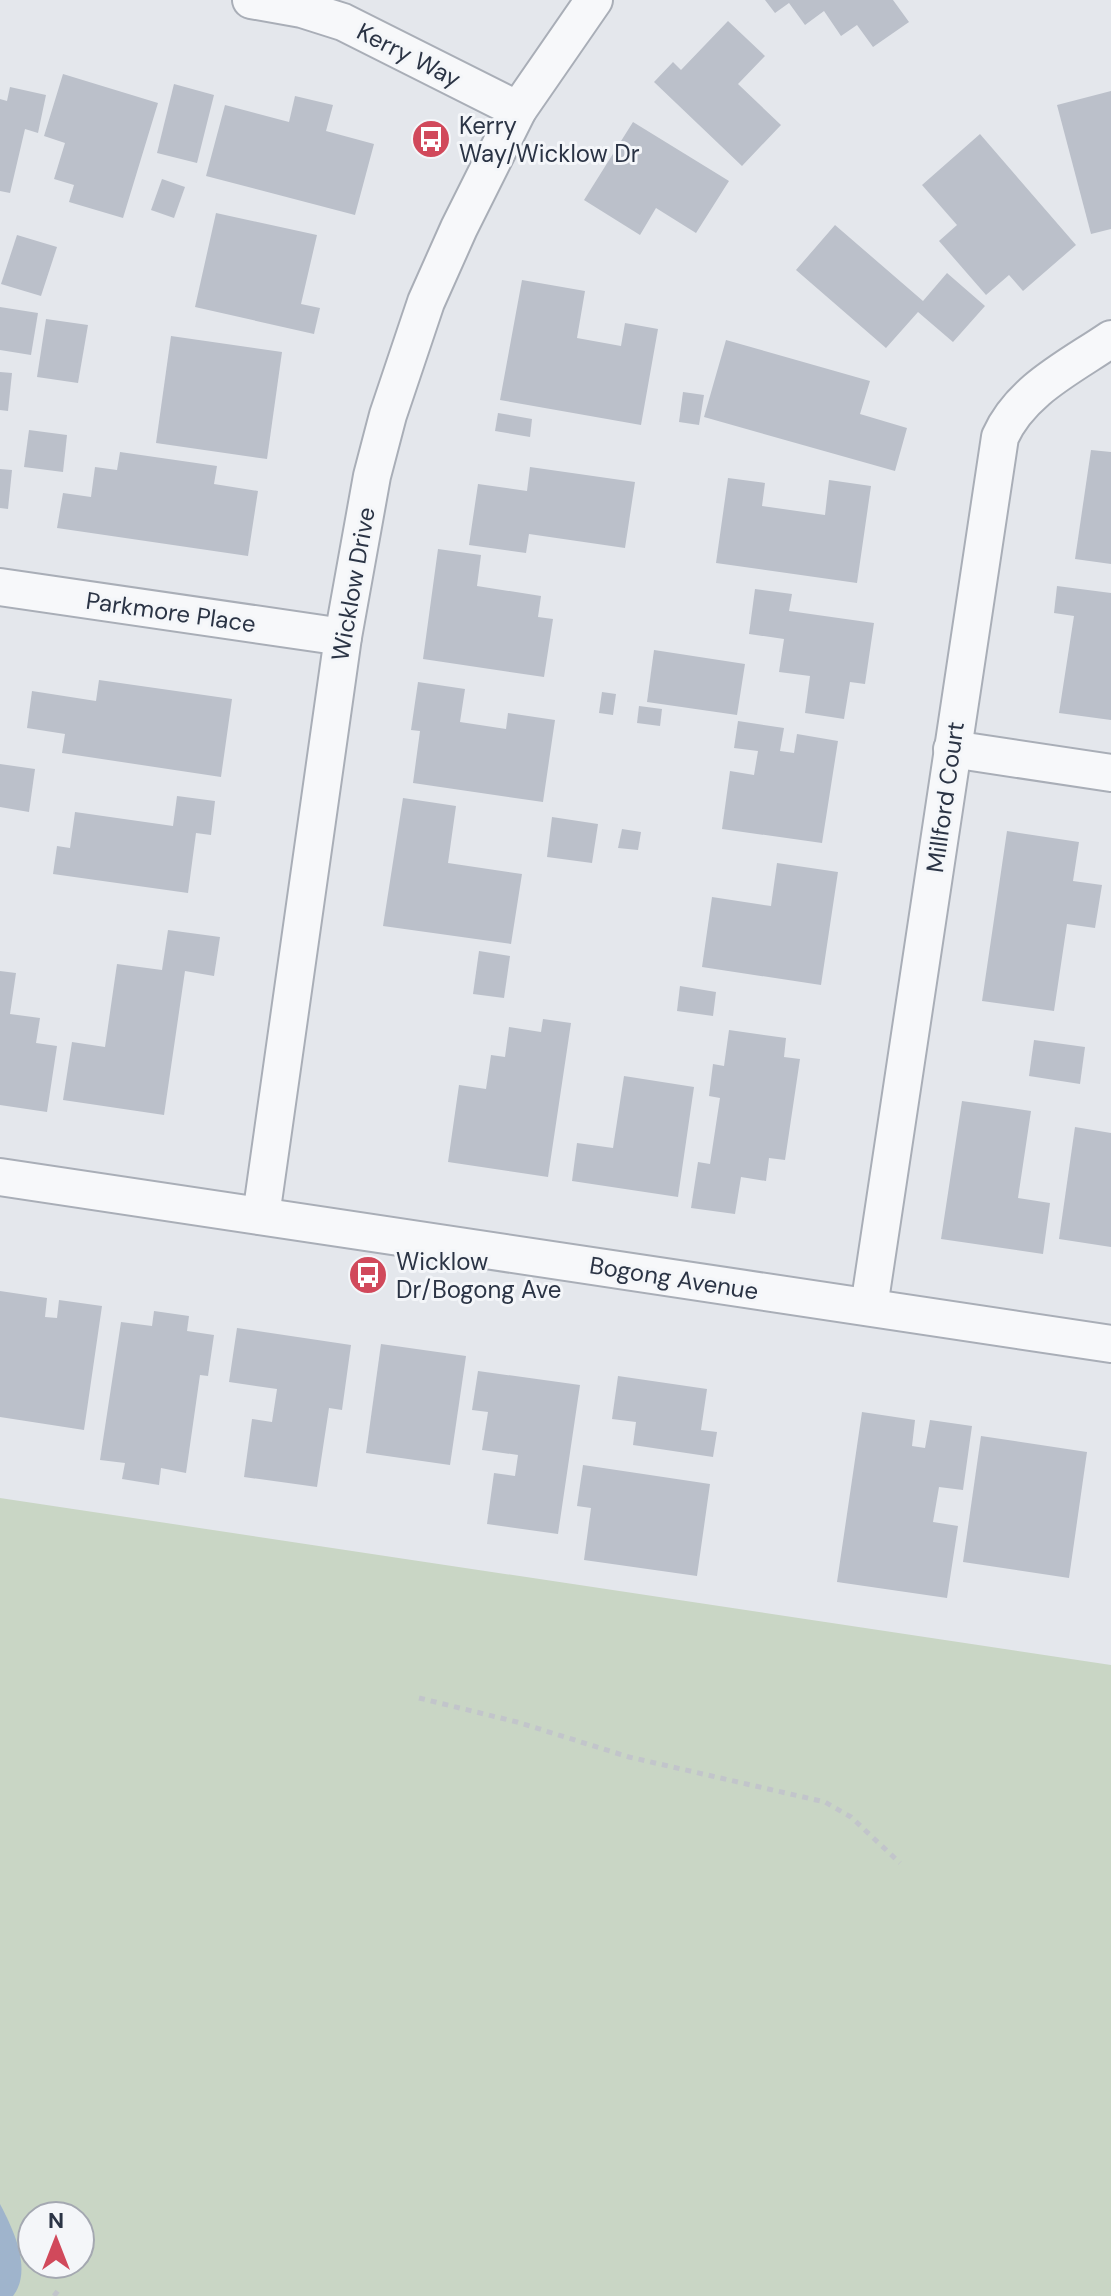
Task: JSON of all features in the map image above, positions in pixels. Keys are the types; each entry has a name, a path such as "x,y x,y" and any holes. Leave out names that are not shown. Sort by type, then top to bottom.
{"street":[{"name":"Kerry Way","path":"251,0 302,9 343,22 518,110"},
{"name":"Wicklow Drive","path":"261,1216 343,637 372,476 404,362 453,240 518,110 594,0"},
{"name":"Millford Court","path":"869,1307 1000,437 1013,411 1024,400 1111,339"},
{"name":"Parkmore Place","path":"0,587 343,637"},
{"path":"952,749 1111,773"},
{"name":"Bogong Avenue","path":"0,1177 1111,1344"}],"path":[{"path":"419,1698 517,1722 629,1757 825,1802 851,1817 900,1863"},
{"path":"54,2296 60,2288"}],"green space":[{"path":"0,1498 1111,1665 1111,2296 0,2296"}],"water":[{"path":"0,2204 16,2240 16,2280 20,2280 13,2296 0,2296"}],"building":[{"path":"765,0 893,0 909,22 873,47 857,25 841,36 824,11 805,25 789,3 775,13"},
{"path":"728,21 765,56 738,84 781,125 742,166 654,82 673,62 681,70"},
{"path":"63,74 158,103 123,218 69,202 74,185 54,179 65,143 44,136"},
{"path":"174,84 214,95 197,163 157,153"},
{"path":"10,87 46,95 38,133 25,129 10,193 0,191 0,99 7,101"},
{"path":"1111,91 1111,229 1091,234 1057,105"},
{"path":"295,96 333,105 326,131 374,144 355,215 206,176 225,105 289,122"},
{"path":"633,122 729,181 696,233 656,208 640,235 584,200"},
{"path":"980,134 1076,245 1023,291 1009,275 986,295 939,241 957,225 922,185"},
{"path":"162,179 185,187 174,218 151,210"},
{"path":"216,213 317,235 301,304 320,308 314,334 195,307"},
{"path":"835,225 923,301 947,273 985,306 953,342 918,312 886,348 796,270"},
{"path":"17,235 57,247 41,296 1,284"},
{"path":"522,280 585,291 577,338 621,346 625,323 658,329 641,425 500,400"},
{"path":"0,307 38,313 31,355 0,350"},
{"path":"46,319 88,325 78,383 37,377"},
{"path":"171,336 282,352 267,459 156,443"},
{"path":"726,340 870,381 860,414 907,428 895,471 704,417"},
{"path":"0,372 12,373 8,411 0,410"},
{"path":"683,392 704,395 699,425 679,422"},
{"path":"498,413 532,419 530,437 495,431"},
{"path":"29,430 67,435 63,472 24,467"},
{"path":"1091,450 1111,452 1111,564 1075,559"},
{"path":"120,452 217,466 214,484 258,491 248,556 57,528 63,493 91,497 95,467 117,470"},
{"path":"530,467 635,482 625,548 529,534 526,553 469,545 478,484 527,491"},
{"path":"0,469 12,470 8,509 0,508"},
{"path":"728,478 765,483 762,506 825,515 829,480 871,486 857,583 716,563"},
{"path":"438,549 481,555 477,586 541,596 538,617 553,619 544,677 423,659"},
{"path":"1057,586 1111,593 1111,720 1059,713 1074,616 1054,613"},
{"path":"755,589 792,594 789,611 874,623 865,684 850,682 844,719 805,713 810,676 779,672 784,639 749,634"},
{"path":"654,650 745,664 737,715 647,702"},
{"path":"99,680 232,699 221,777 62,753 65,734 27,728 32,691 96,701"},
{"path":"418,682 465,689 460,722 506,729 508,713 555,720 543,802 413,783 420,731 411,730"},
{"path":"602,692 616,694 613,715 599,713"},
{"path":"639,706 662,709 660,726 637,723"},
{"path":"738,721 784,728 780,751 794,753 797,734 838,741 822,843 722,829 730,771 754,775 758,751 734,748"},
{"path":"0,764 35,769 29,812 0,807"},
{"path":"177,796 215,801 211,835 196,833 188,893 53,874 57,846 70,848 75,812 173,826"},
{"path":"403,798 456,806 448,863 522,874 511,944 383,926"},
{"path":"552,817 598,824 592,863 547,857"},
{"path":"622,829 641,832 638,850 618,848"},
{"path":"1007,831 1079,842 1073,881 1102,885 1095,928 1067,924 1054,1011 982,1001"},
{"path":"777,863 838,872 821,985 702,967 712,897 771,906"},
{"path":"168,930 220,937 214,976 185,971 164,1115 63,1100 72,1042 105,1047 117,964 162,970"},
{"path":"479,951 510,956 504,998 473,994"},
{"path":"0,971 16,973 10,1014 40,1018 36,1043 57,1046 47,1112 0,1105"},
{"path":"680,986 716,992 713,1016 677,1011"},
{"path":"543,1019 571,1023 548,1177 448,1162 459,1085 486,1089 491,1055 505,1057 509,1027 541,1032"},
{"path":"729,1030 786,1038 784,1057 800,1059 785,1160 769,1158 766,1181 741,1177 735,1214 691,1208 698,1162 710,1164 720,1098 709,1096 713,1064 724,1066"},
{"path":"1034,1040 1085,1047 1080,1084 1029,1076"},
{"path":"624,1076 694,1087 678,1197 572,1181 577,1143 613,1148"},
{"path":"962,1101 1031,1111 1018,1198 1050,1203 1043,1254 941,1239"},
{"path":"1075,1127 1111,1133 1111,1247 1059,1239"},
{"path":"0,1291 47,1298 45,1317 57,1318 59,1300 102,1306 84,1430 0,1417"},
{"path":"154,1311 189,1316 187,1331 214,1335 208,1376 200,1375 186,1473 161,1468 159,1485 122,1479 125,1463 100,1460 121,1322 152,1326"},
{"path":"237,1328 351,1345 342,1410 329,1408 317,1487 244,1477 252,1419 272,1422 277,1389 229,1382"},
{"path":"381,1344 466,1356 450,1465 366,1453"},
{"path":"478,1371 580,1385 558,1534 487,1524 494,1473 515,1476 518,1455 482,1450 488,1412 472,1410"},
{"path":"618,1376 707,1389 701,1430 717,1432 713,1457 633,1445 636,1422 612,1419"},
{"path":"862,1412 915,1420 912,1446 925,1448 930,1420 972,1426 963,1490 939,1487 933,1522 958,1526 947,1598 837,1582"},
{"path":"981,1436 1087,1452 1069,1578 963,1562"},
{"path":"583,1465 710,1484 697,1576 584,1560 591,1508 577,1506"}],"place":[{"name":"Kerry Way/Wicklow Dr","path":"431,139"},
{"name":"Wicklow Dr/Bogong Ave","path":"368,1275"}]}
